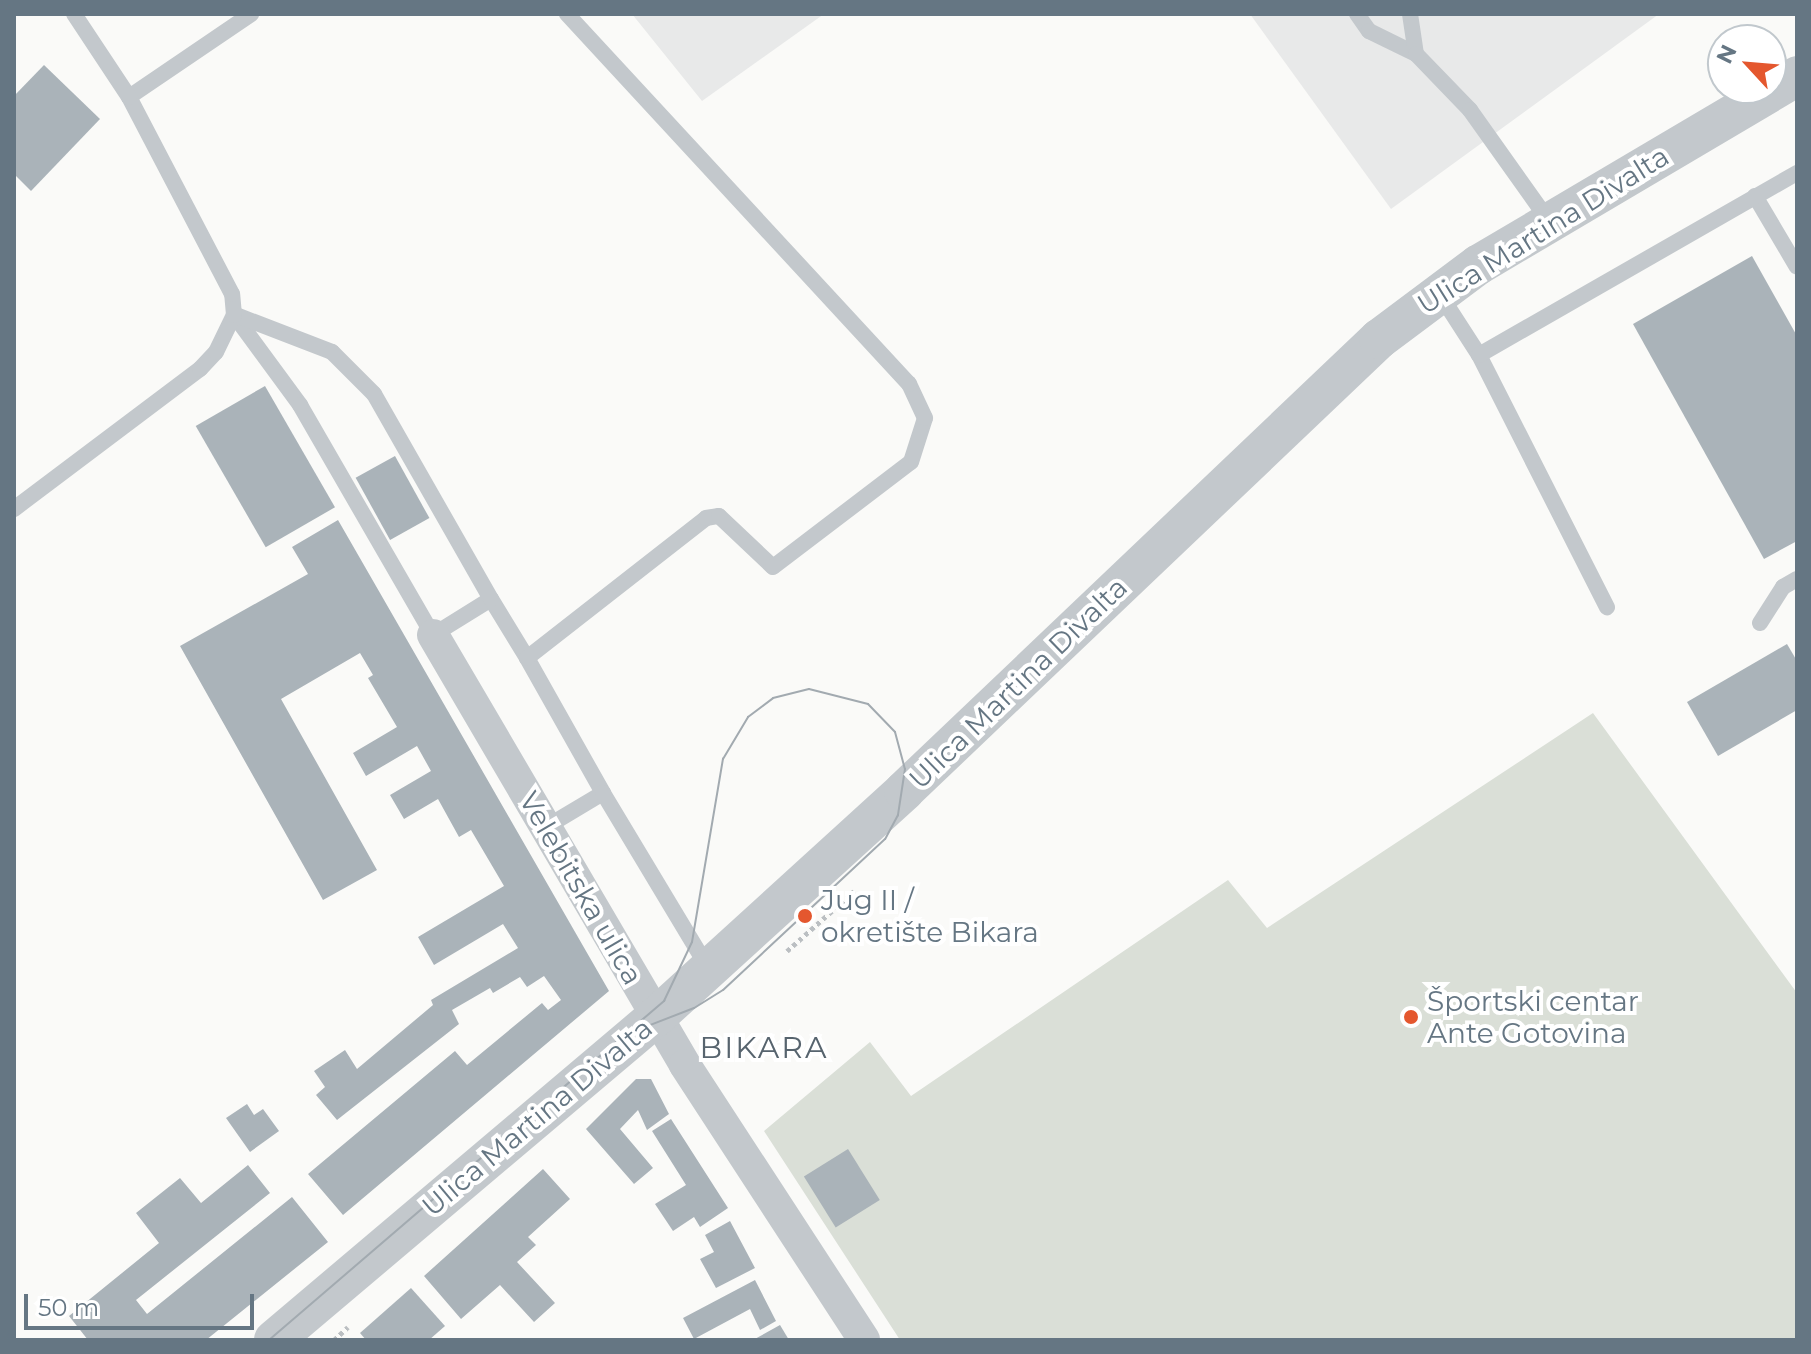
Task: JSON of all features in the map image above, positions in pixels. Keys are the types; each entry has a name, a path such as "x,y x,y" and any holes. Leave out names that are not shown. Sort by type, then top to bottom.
{"street":[{"name":"Ulica Martina Divalta","path":"274,1340 656,1017 904,791 1328,386 1438,291 1549,221 1797,76"},
{"name":"Velebitska ulica","path":"433,635 656,1017 864,1340"}],"lane":[{"path":"74,14 129,97 232,294 234,315 300,405 433,635 491,599"},
{"path":"129,97 251,14"},
{"path":"527,658 706,518 719,516 773,567 911,462 925,418 909,384 567,14"},
{"path":"1357,14 1369,31 1416,54 1470,110 1549,221"},
{"path":"1410,14 1416,54"},
{"path":"1479,355 1797,173"},
{"path":"1755,196 1797,267"},
{"path":"1438,291 1479,355 1607,607"},
{"path":"14,509 200,369 216,352 234,315"},
{"path":"234,315 332,352 374,394 603,793 708,968"},
{"path":"1760,623 1783,587 1797,579"},
{"path":"546,827 603,793"}],"path":[{"path":"787,951 854,891"}],"shaded area":[{"path":"632,14 824,14 702,101"},
{"path":"1250,14 1659,14 1391,209"},
{"name":"Športski centar Ante Gotovina","path":"1593,713 1797,993 1797,1340 900,1340 764,1131 870,1042 911,1096 1228,880 1267,928"}],"building":[{"path":"44,65 100,119 31,191 14,174 14,96"},
{"path":"1752,256 1797,336 1797,541 1764,559 1633,324"},
{"path":"265,386 335,507 266,547 196,426"},
{"path":"395,456 429,518 390,540 356,478"},
{"path":"338,520 609,991 343,1215 308,1174 455,1051 467,1065 542,1003 548,1010 561,1000 544,976 527,987 520,977 493,993 490,988 452,1010 459,1024 337,1120 316,1095 325,1087 314,1071 345,1050 357,1069 433,1005 431,1000 518,948 503,924 434,965 418,937 504,886 471,830 459,837 438,799 404,819 390,795 431,771 417,746 366,776 353,753 397,727 368,678 373,675 360,653 281,699 377,870 323,900 180,646 308,574 292,547"},
{"path":"1787,644 1797,661 1797,710 1718,756 1687,702"},
{"path":"636,1079 651,1079 669,1114 647,1130 638,1110 620,1129 653,1168 634,1184 586,1129"},
{"path":"247,1104 254,1115 263,1109 279,1131 250,1152 226,1118"},
{"path":"671,1119 728,1208 700,1227 694,1217 673,1231 655,1204 686,1185 652,1131"},
{"path":"848,1149 880,1200 836,1227 804,1177"},
{"path":"248,1165 270,1193 136,1300 147,1314 292,1197 328,1242 206,1340 88,1340 69,1316 159,1243 136,1213 180,1178 201,1203"},
{"path":"543,1169 570,1199 528,1237 536,1245 517,1262 555,1303 534,1322 500,1285 461,1319 424,1276"},
{"path":"730,1221 755,1268 716,1288 700,1259 714,1252 705,1235"},
{"path":"755,1280 776,1321 760,1330 750,1309 694,1339 683,1318"},
{"path":"411,1288 445,1326 429,1340 366,1340 360,1333"},
{"path":"780,1325 789,1340 753,1340"}],"tram line":[{"path":"269,1340 664,1001 692,942 723,759 748,717 773,698 809,689 868,704 895,732 905,769 898,815 885,839 723,990 694,1008 632,1032"}],"place":[{"name":"Jug II / okretište Bikara","path":"805,916"},
{"name":"Športski centar Ante Gotovina","path":"1411,1017"}],"district":[{"name":"BIKARA","path":"764,1048"}]}
